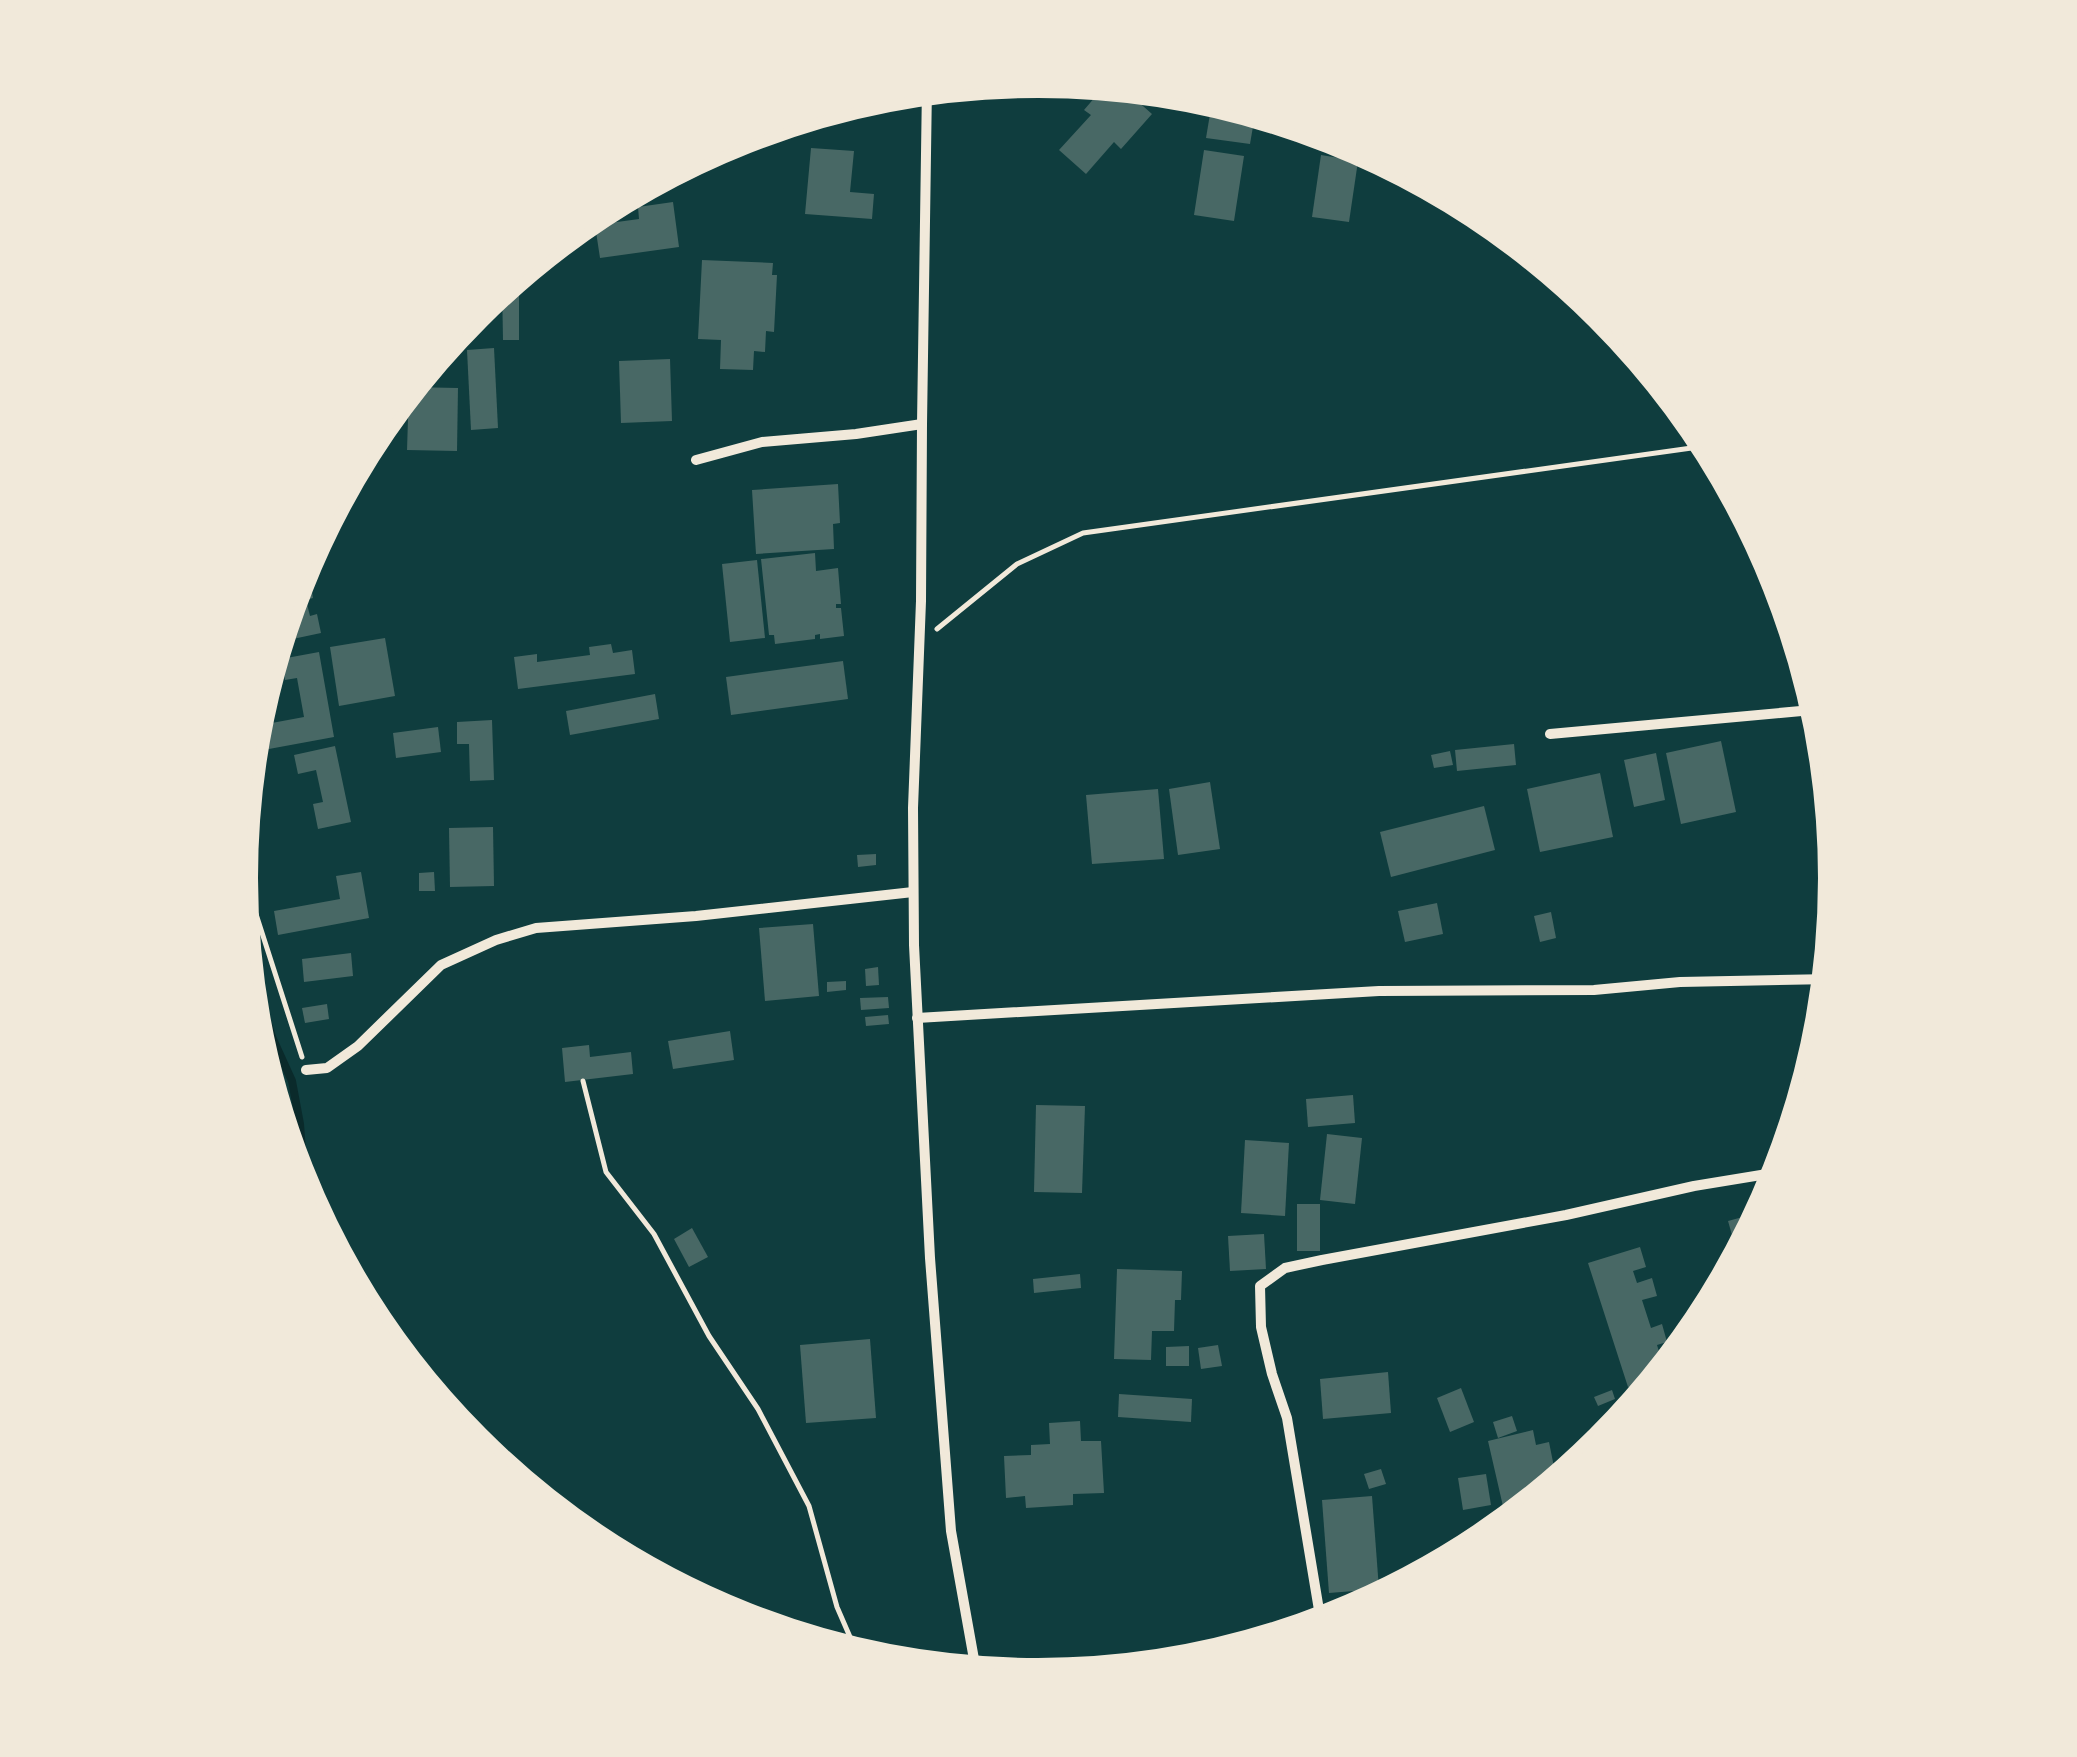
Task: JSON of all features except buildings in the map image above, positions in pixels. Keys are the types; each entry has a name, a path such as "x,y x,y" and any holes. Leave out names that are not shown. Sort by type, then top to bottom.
{"street":[{"path":"927,101 913,892 930,1258 951,1531 974,1662"},
{"path":"696,460 762,442 922,424"},
{"path":"1550,734 1806,711"},
{"path":"306,1070 326,1068 358,1046 441,965 496,940 536,928 696,916 913,892"},
{"path":"917,1018 1379,991 1594,990 1680,982 1818,979"},
{"path":"1319,1612 1286,1418 1260,1327 1260,1286 1286,1268 1322,1260 1767,1174"}],"path":[{"path":"918,645 1017,564 1083,533 1695,447"},
{"path":"253,905 306,1070"},
{"path":"583,1081 606,1172 654,1234 709,1336 758,1409 809,1506 837,1607 852,1642"}],"waterway":[{"path":"264,1012 292,1081 302,1153"}]}
